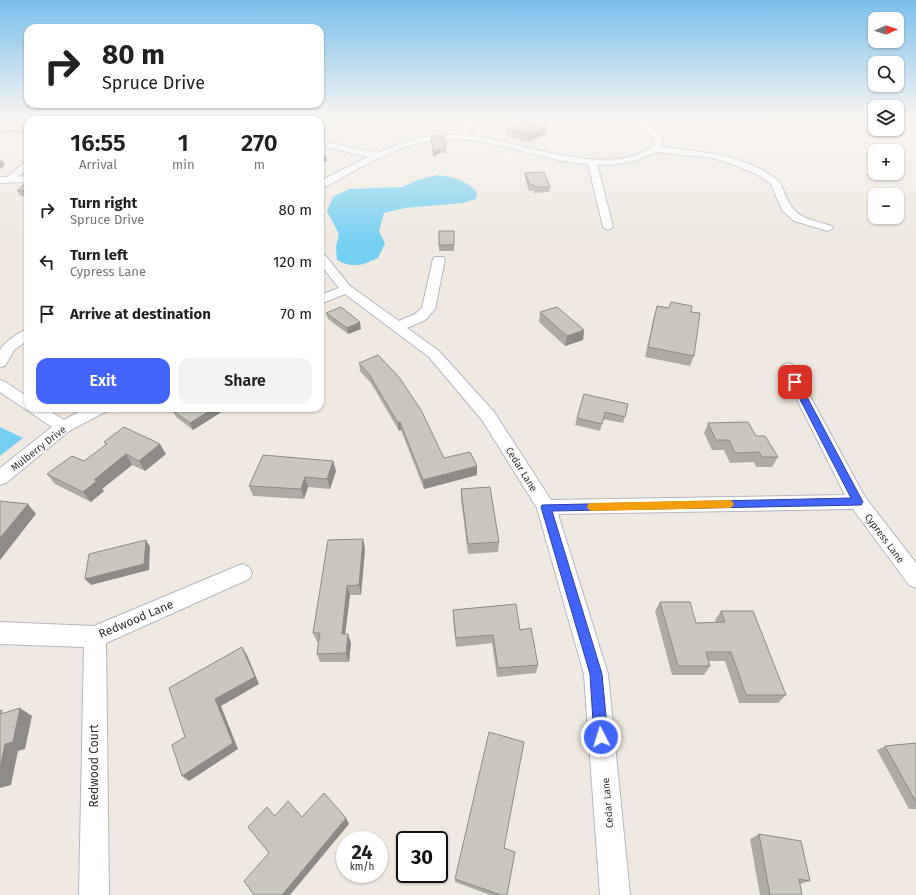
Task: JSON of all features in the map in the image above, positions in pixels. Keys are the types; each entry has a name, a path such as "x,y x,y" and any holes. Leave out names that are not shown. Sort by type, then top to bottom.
{"street":[{"path":"324,183 371,159"},
{"path":"564,159 592,161 634,159"},
{"path":"723,159 759,172 775,183 787,210 798,219 828,228"},
{"path":"592,161 608,226"},
{"path":"10,179 24,167"},
{"path":"0,180 24,179"},
{"path":"397,327 420,317 428,309 439,259"},
{"name":"Cedar Lane","path":"324,261 346,289 434,354 488,416 546,507 596,674 615,895"},
{"path":"324,298 346,289"},
{"path":"0,363 8,348 24,336"},
{"name":"Cypress Lane","path":"788,368 858,502 916,579"},
{"path":"0,385 24,401"},
{"path":"40,412 63,427"},
{"name":"Mulberry Drive","path":"0,478 63,427 91,412"},
{"path":"546,507 858,502"},
{"name":"Redwood Lane","path":"0,633 94,637 242,573"},
{"name":"Redwood Court","path":"94,637 94,895"}],"water":[{"path":"437,175 454,178 464,182 477,192 476,199 463,203 405,208 384,213 379,231 385,243 378,258 368,263 358,265 343,263 337,260 336,247 339,234 327,211 333,197 349,189 403,187 417,180"},
{"path":"0,427 23,438 0,456"}],"building":[{"path":"544,172 550,187 535,187 534,185 530,185 525,173"},
{"path":"24,185 24,190 17,191"},
{"path":"439,231 454,231 454,245 439,245"},
{"path":"671,302 692,306 691,312 700,313 694,356 648,347 657,306 669,308"},
{"path":"341,307 360,322 347,328 326,313"},
{"path":"557,307 584,330 567,336 540,312"},
{"path":"378,355 399,377 421,410 444,458 470,452 477,466 423,480 400,422 398,423 369,374 359,363"},
{"path":"584,394 628,404 625,417 605,412 602,424 577,418"},
{"path":"175,412 208,412 190,423"},
{"path":"748,422 756,436 765,436 778,457 762,457 759,452 735,453 729,440 716,440 708,423"},
{"path":"124,427 160,444 139,461 126,454 94,480 97,481 83,492 47,474 72,456 84,461 107,444 104,442"},
{"path":"263,455 333,461 327,479 305,477 301,489 249,486"},
{"path":"490,487 499,542 468,544 461,489"},
{"path":"0,501 28,504 0,538"},
{"path":"363,539 359,585 347,586 342,634 348,634 346,653 317,654 320,633 313,633 328,540"},
{"path":"146,540 144,564 85,579 89,554"},
{"path":"660,602 690,602 696,623 725,622 721,611 753,611 786,695 746,695 731,652 706,652 710,666 678,666"},
{"path":"516,604 520,630 531,628 538,665 498,668 493,635 456,638 453,610"},
{"path":"242,647 255,677 215,699 233,743 182,776 172,745 185,737 169,688"},
{"path":"20,708 13,742 5,744 0,768 0,711 2,710 1,714"},
{"path":"489,732 524,742 504,848 515,852 507,895 501,895 455,879"},
{"path":"916,743 916,802 885,746"},
{"path":"324,793 346,818 282,895 254,895 244,881 269,853 248,827 267,807 275,816 288,801 302,817"},
{"path":"759,834 801,841 810,881 799,879 802,895 770,895"}],"slow traffic":[{"path":"592,507 729,504"}],"route":[{"path":"601,737 596,674 546,507 858,502 795,382"}]}
